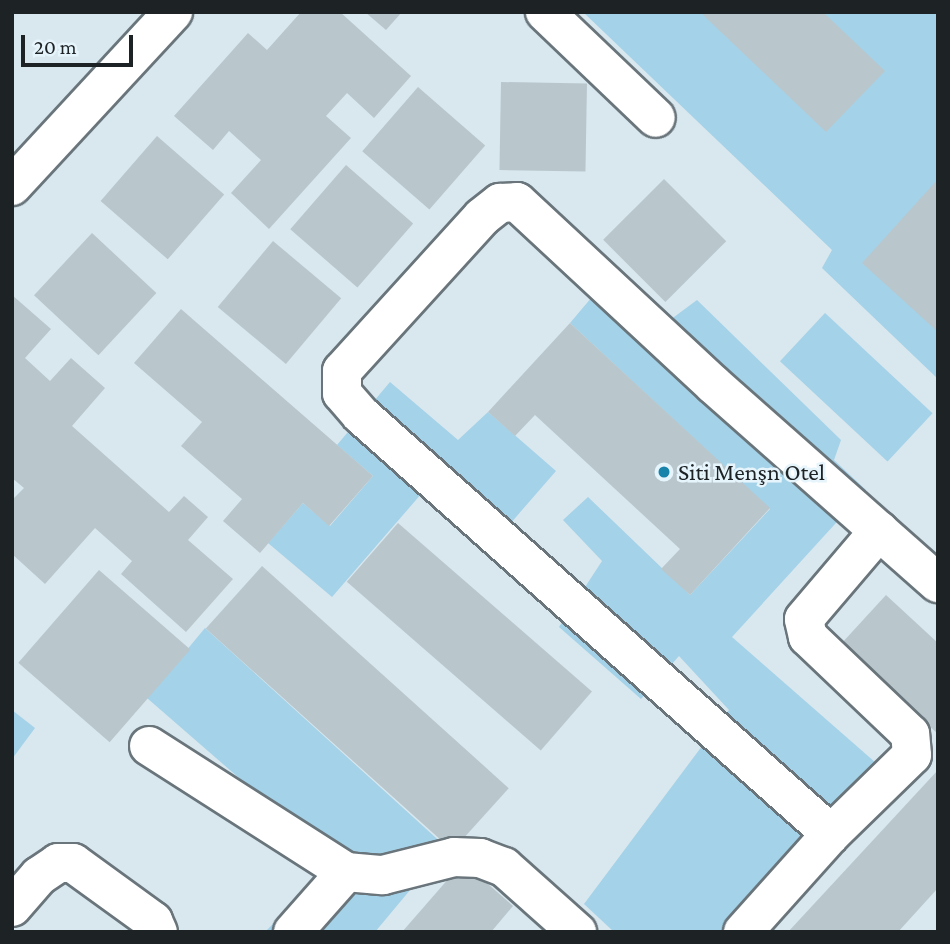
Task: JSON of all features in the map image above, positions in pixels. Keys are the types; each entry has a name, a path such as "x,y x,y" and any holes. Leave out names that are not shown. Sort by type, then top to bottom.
{"street":[{"path":"12,186 173,12"},
{"path":"545,12 656,118"},
{"path":"831,834 361,415 342,393 342,371 482,217 499,203 517,202 938,583"},
{"path":"743,932 831,834 912,755 910,734 808,638 804,619 878,531"},
{"path":"149,746 346,872 383,875 454,858 480,858 504,867 577,932"},
{"path":"12,907 39,876 58,863 73,863 153,921 158,932"},
{"path":"293,932 346,872"}],"shaded area":[{"path":"583,12 934,12 938,16 938,379 822,268 832,250"},
{"path":"614,271 670,320 697,300 841,440 834,460 866,490 732,637 876,763 724,932 614,932 584,904 729,710 679,656 641,699 559,627 602,561 563,520 588,497 690,595 770,509 570,323"},
{"path":"825,313 933,413 887,462 780,361"},
{"path":"390,382 458,440 488,412 556,471 489,548 422,493 332,597 268,543 303,503 330,526 373,476 337,445"},
{"path":"205,628 446,847 375,932 265,932 316,880 291,850 300,831 147,698"},
{"path":"12,710 35,728 12,759"}],"building":[{"path":"301,12 340,12 411,76 374,118 347,93 326,116 351,138 269,229 231,193 261,160 229,131 213,150 174,116 248,33 267,50"},
{"path":"365,12 402,12 386,30"},
{"path":"700,12 823,12 885,71 826,132"},
{"path":"501,82 587,84 585,171 499,170"},
{"path":"418,87 485,145 429,210 362,151"},
{"path":"157,136 224,194 168,259 101,201"},
{"path":"346,165 413,223 357,288 290,229"},
{"path":"664,179 726,241 665,302 603,240"},
{"path":"938,179 938,332 862,263"},
{"path":"92,233 156,293 98,355 34,295"},
{"path":"273,241 341,298 286,364 218,307"},
{"path":"12,295 51,329 25,358 50,381 71,358 105,388 72,426 169,512 184,496 208,517 188,540 233,579 186,632 121,574 132,561 95,528 45,584 12,554 12,500 24,488 12,478"},
{"path":"181,309 373,476 329,526 303,503 260,553 223,521 242,499 181,446 202,422 134,363"},
{"name":"Siti Menşn Otel","path":"570,323 770,508 690,595 661,569 680,549 535,415 515,436 488,412"},
{"path":"398,523 592,692 541,750 347,582"},
{"path":"262,566 509,788 453,851 206,628"},
{"path":"99,570 190,649 110,742 18,663"},
{"path":"886,595 938,643 938,734 841,644"},
{"path":"938,770 938,888 898,932 788,932"},
{"path":"463,862 513,906 491,932 402,932"}],"place":[{"name":"Siti Menşn Otel","path":"664,472"}]}
